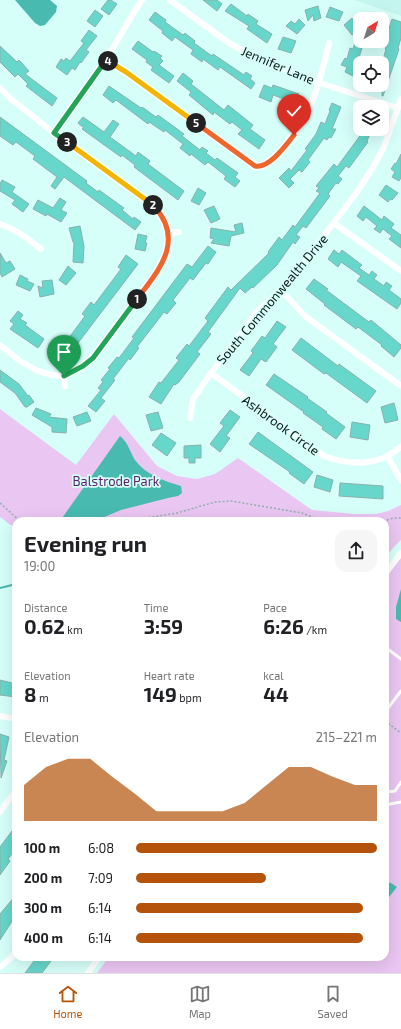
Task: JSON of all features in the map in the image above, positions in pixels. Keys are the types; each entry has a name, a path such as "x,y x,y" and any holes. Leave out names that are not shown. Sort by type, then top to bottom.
{"street":[{"path":"54,133 106,60 142,0"},
{"name":"Jennifer Lane","path":"170,0 235,46 262,61 398,108"},
{"path":"106,60 126,72 258,167 265,165 271,160 294,135 304,119 320,82 329,43"},
{"path":"0,88 11,99 54,133 151,203 165,221 168,234 166,254 158,271 93,358 83,366 64,376 52,375 38,371 20,361 0,345"},
{"name":"South Commonwealth Drive","path":"190,418 193,399 211,373 255,314 291,279 357,192 372,169 384,146 401,99"},
{"path":"334,223 401,271"},
{"path":"0,224 9,227 40,249"},
{"path":"168,234 179,232"},
{"path":"280,290 305,316 401,386"},
{"name":"Ashbrook Circle","path":"211,373 324,456 337,460 367,462 388,457 401,446"},
{"path":"64,376 65,386"},
{"path":"388,457 401,480"},
{"path":"389,569 401,553"},
{"path":"0,716 12,718"},
{"path":"0,812 12,796"},
{"path":"0,967 12,958"},
{"path":"88,973 97,961"}],"lane":[{"path":"389,650 401,659"},
{"path":"389,707 401,691"},
{"path":"389,792 394,791 401,782"},
{"path":"389,804 401,802"}],"path":[{"path":"152,517 177,513 215,502 232,501 302,513 312,517"},
{"path":"0,503 16,517"},
{"path":"389,519 401,518"},
{"path":"389,724 401,733"}],"shaded area":[{"path":"354,0 401,0 401,16"}],"green space":[{"name":"Balstrode Park","path":"0,409 76,465 114,414 157,466 177,476 197,479 215,474 238,458 312,510 355,514 376,514 388,511 401,505 401,540 389,553 389,517 12,517 12,526 0,517"},
{"path":"401,557 401,973 97,973 106,961 389,961 389,574"}],"water":[{"path":"15,0 50,0 57,6 56,12 45,25 40,26 35,23"},
{"path":"120,436 129,447 135,460 144,470 156,477 181,486 182,493 178,496 121,510 104,517 63,517"},
{"path":"401,589 401,622 396,619 396,607"},
{"path":"389,883 397,887 389,897"}],"building":[{"path":"108,0 111,0 117,4 109,15 101,9"},
{"path":"203,0 217,0 222,4 217,11"},
{"path":"231,4 247,16 248,14 258,21 256,24 272,34 267,43 247,29 249,26 225,11"},
{"path":"318,6 321,18 314,21 313,15 308,21 305,10"},
{"path":"330,7 343,12 339,21 326,17"},
{"path":"95,10 103,16 95,27 87,21"},
{"path":"155,12 166,20 165,22 183,35 185,33 195,41 194,43 212,56 213,54 244,75 246,72 252,76 250,79 255,83 251,89 220,67 218,70 203,59 202,62 191,54 193,50 175,37 172,41 162,33 163,31 149,20"},
{"path":"352,18 353,19 353,34 352,35 344,25"},
{"path":"299,19 305,25 297,34 286,26 291,21 295,24"},
{"path":"392,19 401,22 399,49 389,78 389,56 384,56 386,48 389,48 389,28"},
{"path":"89,30 97,36 86,50 89,52 81,63 80,62 75,70 72,68 67,75 56,67 61,59 64,61 66,58 70,61 84,43 81,41"},
{"path":"283,37 296,41 291,53 278,49"},
{"path":"138,41 153,52 154,51 162,56 160,58 163,61 159,65 174,76 169,83 151,70 153,67 146,62 147,60 132,49"},
{"path":"0,46 17,62 19,60 29,71 25,74 57,98 52,106 26,86 28,84 18,74 15,77 0,62"},
{"path":"350,48 362,48 360,56 353,56 353,76 345,72 347,67 341,65 345,58 347,59"},
{"path":"183,73 193,81 191,84 224,110 228,105 253,125 250,129 265,140 259,149 238,134 242,130 232,122 230,124 214,112 213,115 189,95 191,92 177,81"},
{"path":"264,85 272,88 273,85 299,94 295,103 273,95 271,102 259,97"},
{"path":"109,86 156,117 158,115 184,134 182,136 200,150 202,147 208,151 206,153 215,160 217,158 238,173 235,177 240,181 235,187 224,179 226,176 208,162 205,165 191,154 190,156 180,148 183,144 165,130 164,132 149,122 148,124 116,100 113,103 103,95"},
{"path":"332,103 341,107 332,129 336,129 331,138 329,137 327,140 324,138 308,160 310,162 302,172 299,170 290,179 294,183 289,188 279,178 289,168 291,171 307,150 305,149 316,134 321,122 325,124"},
{"path":"0,117 87,181 86,183 98,192 99,190 124,208 122,210 133,219 134,217 141,222 135,230 64,177 55,189 51,186 57,177 33,159 35,156 16,142 13,145 0,136"},
{"path":"83,117 104,132 113,120 119,124 110,137 136,156 138,152 150,161 148,164 184,191 178,200 134,167 135,165 122,155 121,157 82,129 84,128 78,123"},
{"path":"360,136 369,136 368,142 349,168 346,166 338,176 342,179 338,184 336,183 328,194 330,196 306,228 303,226 296,235 300,237 295,244 293,242 277,265 253,288 252,287 245,293 240,288 208,332 211,334 197,352 200,354 179,382 175,385 174,384 161,404 149,397 159,382 161,383 179,360 176,358 187,344 189,346 208,321 205,318 228,287 231,290 269,253 268,252 279,237 282,240 293,225 295,227 320,193 316,191 319,188 316,186 334,164 337,167"},
{"path":"401,154 401,178 399,181 392,177 395,172 391,169 395,163 396,164"},
{"path":"2,180 15,187 12,192 29,204 23,212 12,204 15,200 0,191 0,184"},
{"path":"386,185 398,193 388,202 379,195"},
{"path":"198,188 206,193 199,205 191,201"},
{"path":"60,198 66,202 61,210 67,213 61,222 47,214 46,216 33,209 38,200 53,208"},
{"path":"214,206 220,219 211,223 204,210"},
{"path":"364,206 382,220 384,216 394,224 391,228 401,235 401,248 389,239 392,236 383,229 380,233 374,229 377,226 366,217 363,221 357,216"},
{"path":"242,223 244,233 231,236 229,246 211,243 214,239 210,238 211,228 236,232 234,225"},
{"path":"80,226 84,246 83,263 73,262 74,242 69,228"},
{"path":"138,234 147,236 145,251 135,249"},
{"path":"208,246 216,252 208,264 206,263 193,280 190,278 173,300 176,303 167,314 164,312 137,347 139,348 130,360 129,358 113,379 115,380 101,398 105,401 96,412 88,406 101,390 98,388 103,382 101,380 110,369 108,368 117,357 119,358 134,338 132,337 187,264 192,267"},
{"path":"334,250 339,254 342,250 362,265 359,268 369,275 372,271 377,275 374,279 384,286 386,282 392,286 389,290 401,299 401,303 397,309 357,281 361,276 341,262 338,267 328,259"},
{"path":"0,253 6,263 10,261 15,269 2,277 0,273"},
{"path":"126,255 138,264 78,343 70,349 68,348 62,352 58,345 71,335 85,316 82,314 91,302 94,305 121,269 118,267"},
{"path":"68,266 76,273 66,285 59,280"},
{"path":"20,275 28,279 27,281 34,284 30,291 16,285"},
{"path":"314,279 328,289 326,290 369,322 371,320 401,345 401,348 394,357 381,346 382,345 358,327 356,329 324,305 325,304 306,289"},
{"path":"52,280 54,294 40,297 38,286 43,288 42,281"},
{"path":"18,311 23,315 20,319 27,323 25,325 44,339 38,348 10,329 14,324 10,321"},
{"path":"277,321 286,327 273,344 277,347 266,362 261,359 249,376 240,370 253,353 251,351 262,336 265,338"},
{"path":"301,338 338,366 339,364 376,391 367,403 292,350"},
{"path":"0,370 19,384 34,402 25,407 15,393 0,382"},
{"path":"274,374 308,397 307,398 345,427 336,439 322,429 323,427 303,413 304,412 266,385"},
{"path":"394,403 398,420 385,423 381,407"},
{"path":"36,408 51,414 49,417 67,419 66,433 52,432 52,427 32,415"},
{"path":"230,410 240,417 226,436 230,438 220,452 210,444 224,426 220,423"},
{"path":"87,412 91,421 77,426 73,417"},
{"path":"158,412 163,428 151,431 146,415"},
{"path":"352,422 370,425 368,440 350,437"},
{"path":"258,432 313,472 304,484 289,473 290,472 249,444"},
{"path":"161,433 176,443 167,456 152,445"},
{"path":"201,445 201,458 195,458 195,463 189,463 189,458 184,458 184,446"},
{"path":"317,475 333,480 330,492 314,487"},
{"path":"340,483 383,486 383,499 339,496"},
{"path":"0,680 12,683 12,696 0,695"},
{"path":"0,734 9,737 4,760 7,761 1,778"},
{"path":"12,831 12,854 8,859 10,861 0,875 0,847"},
{"path":"12,900 12,921 0,940 0,914"},
{"path":"34,961 51,961 42,973 25,973"}],"waterway":[{"path":"0,588 12,585"}],"route":[{"path":"64,376 83,366 97,353 162,266 168,245 168,234 165,221 151,203 54,133 106,60 126,72 255,166 262,167 265,165 294,135"}]}
